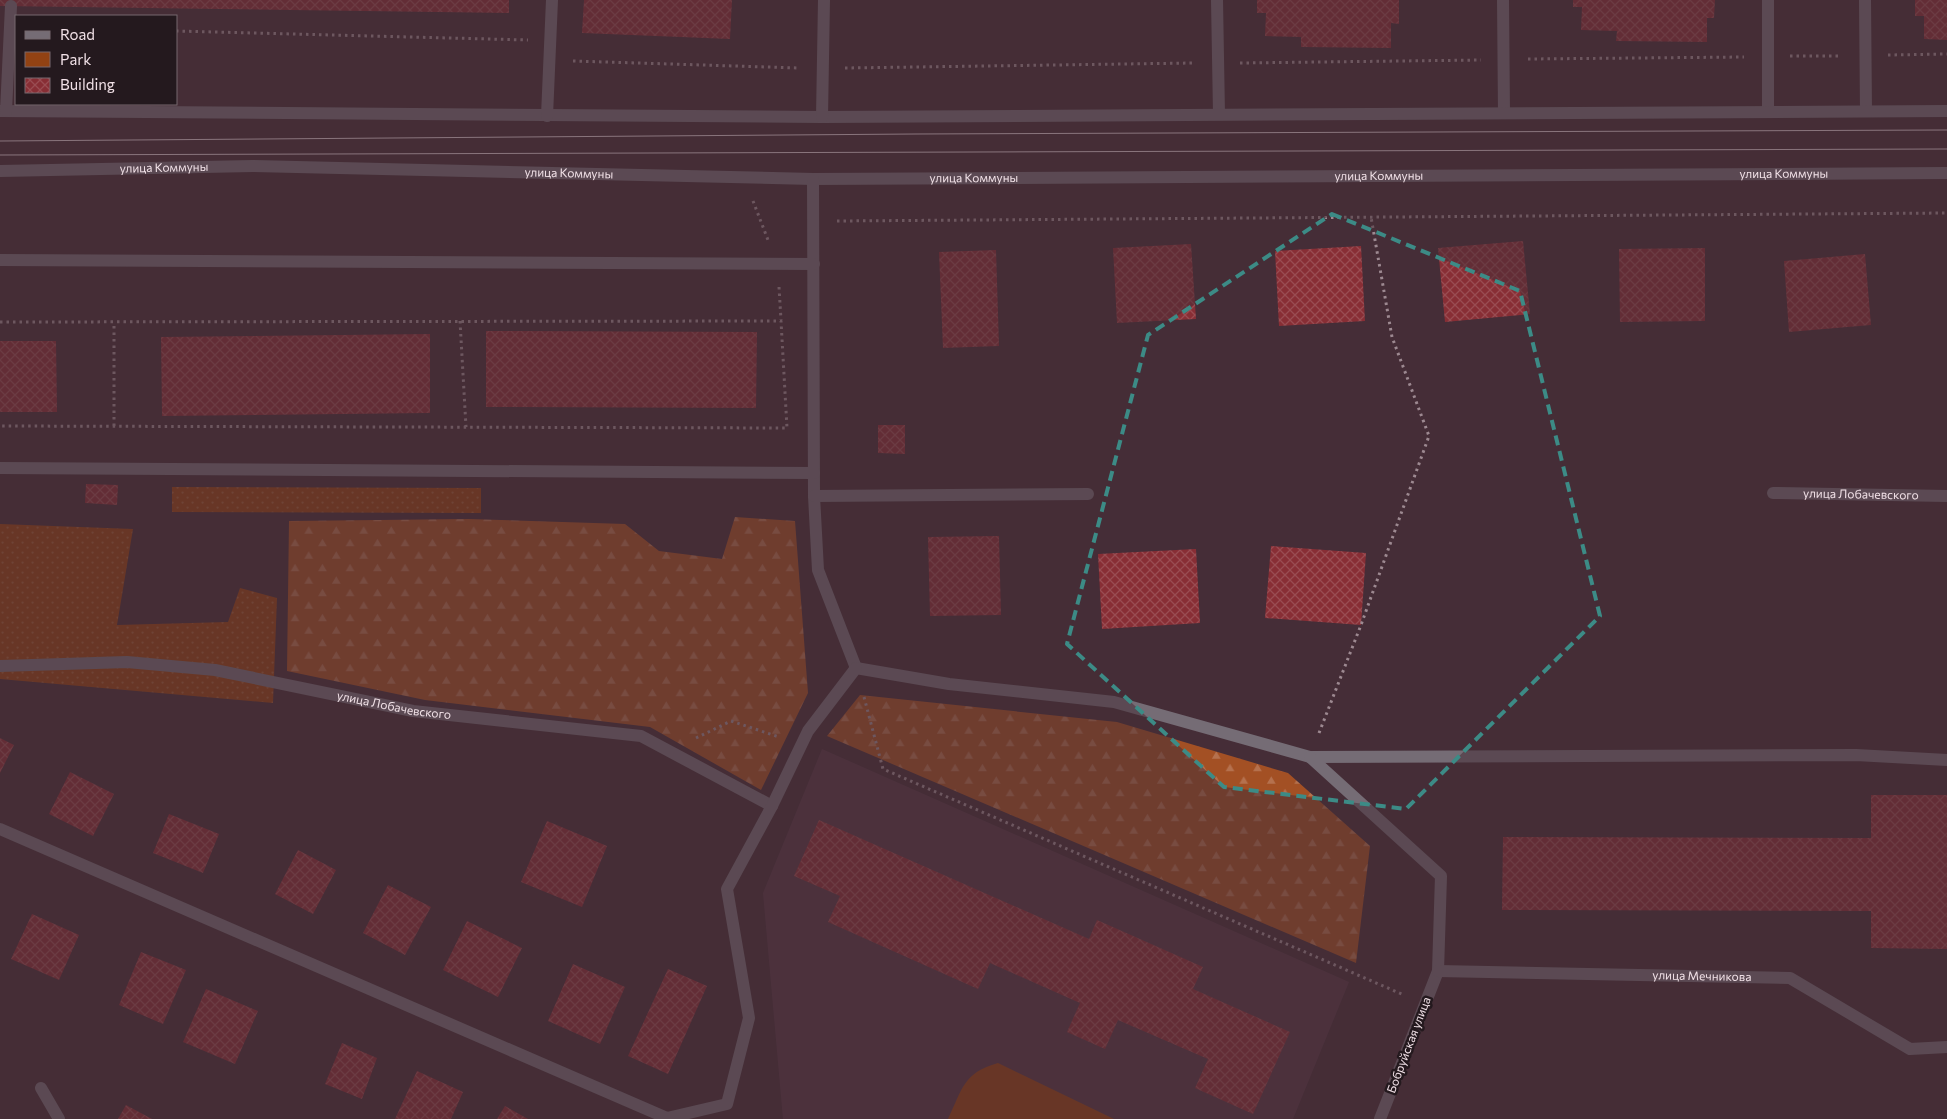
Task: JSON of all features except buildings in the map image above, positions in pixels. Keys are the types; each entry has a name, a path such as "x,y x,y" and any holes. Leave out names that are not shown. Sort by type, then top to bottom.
{"street":[{"path":"547,116 552,0"},
{"path":"822,117 824,0"},
{"path":"1218,0 1219,114"},
{"path":"1503,0 1504,113"},
{"path":"1768,0 1768,111"},
{"path":"1865,0 1866,111"},
{"path":"10,6 3,111 822,117 1947,111"},
{"name":"улица Коммуны","path":"0,171 253,166 813,179 1947,173"},
{"path":"813,179 814,496 818,570 856,668"},
{"path":"0,260 814,264"},
{"path":"0,468 814,473"},
{"name":"улица Лобачевского","path":"1773,493 1947,496"},
{"path":"814,496 1088,494"},
{"name":"улица Лобачевского","path":"0,666 127,662 215,670 413,711 641,736 772,806"},
{"path":"856,668 949,684 1114,702 1310,757 1856,755 1947,760"},
{"path":"0,829 667,1118 727,1104 749,1018 727,889 772,806 808,731 856,668"},
{"name":"Бобруйская улица","path":"1310,757 1441,876 1438,971 1380,1119"},
{"name":"улица Мечникова","path":"1438,971 1790,978 1910,1049 1947,1047"},
{"path":"41,1088 59,1119"}],"path":[{"path":"178,31 550,40"},
{"path":"1237,63 1947,54"},
{"path":"549,60 822,68 1198,63"},
{"path":"0,426 787,428 777,264 752,198"},
{"path":"814,221 1947,213"},
{"path":"1310,757 1362,625 1429,436 1392,337 1371,217"},
{"path":"0,322 781,320"},
{"path":"460,321 466,427"},
{"path":"114,322 114,426"},
{"path":"856,668 883,769 1412,998"},
{"path":"668,750 731,721 802,745"}],"highlighted area":[{"path":"1332,214 1520,291 1600,616 1406,809 1224,787 1067,644 1148,335"}],"shaded area":[{"path":"822,749 1349,982 1293,1119 783,1119 763,893"}],"green space":[{"path":"172,487 481,488 481,513 172,512"},
{"path":"735,517 795,521 808,693 761,790 650,727 425,700 287,671 289,521 468,519 625,524 659,551 722,559"},
{"path":"0,524 133,529 117,625 228,622 240,588 277,598 273,703 0,679"},
{"path":"860,695 1117,722 1288,773 1370,846 1356,963 827,736"},
{"path":"998,1063 1114,1119 948,1119 965,1083 986,1067"}],"tram line":[{"path":"0,141 915,134 1947,130"},
{"path":"0,155 1947,149"}]}
